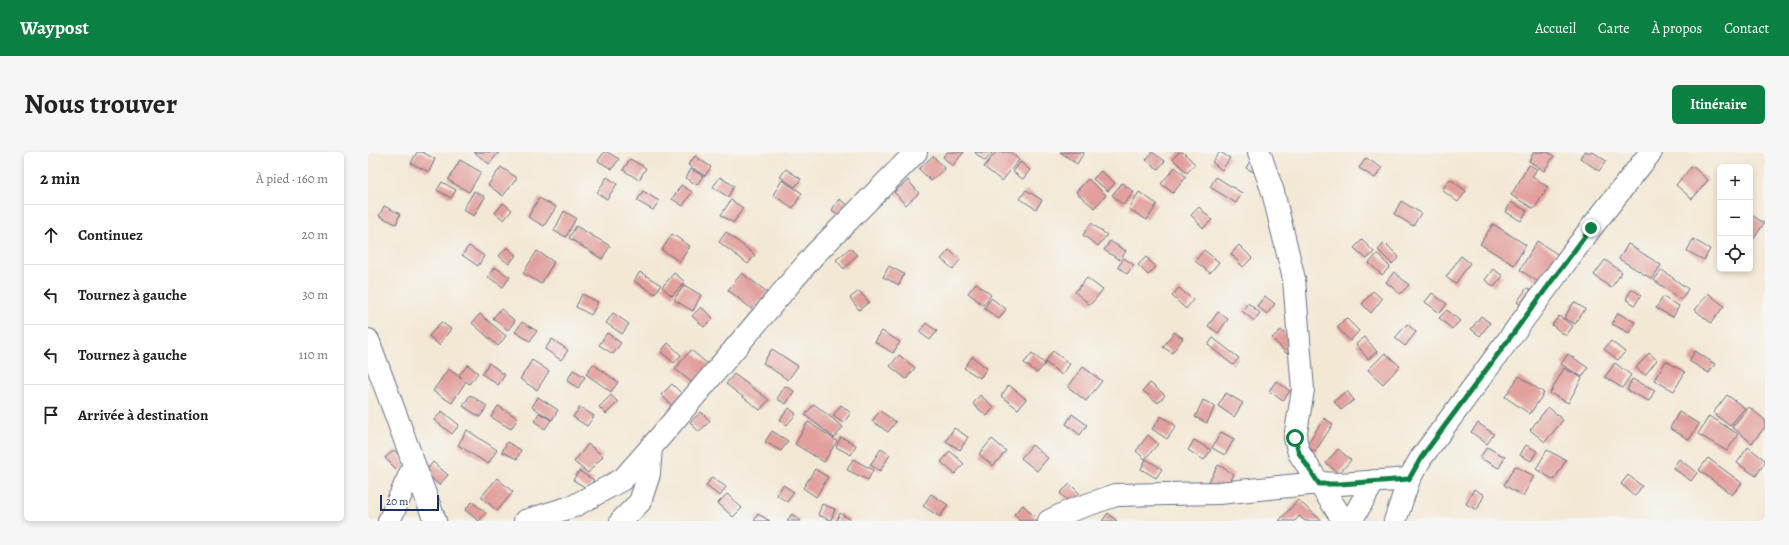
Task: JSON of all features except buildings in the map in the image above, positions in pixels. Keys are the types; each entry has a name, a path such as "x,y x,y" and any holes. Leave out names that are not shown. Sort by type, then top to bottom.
{"street":[{"path":"525,521 574,506 623,479 814,255 916,152"},
{"path":"1259,152 1273,192 1294,280 1303,390 1295,438 1299,453 1344,521"},
{"path":"1395,521 1409,479 1421,458 1591,228 1651,152"},
{"path":"368,340 435,521"},
{"path":"621,521 640,502 649,474 651,447"},
{"path":"389,521 414,465"},
{"path":"1049,521 1072,510 1116,495 1219,493 1319,484 1409,479"},
{"path":"1351,521 1374,481"}],"route":[{"path":"1295,438 1299,453 1319,484 1409,479 1421,458 1591,228"}]}
